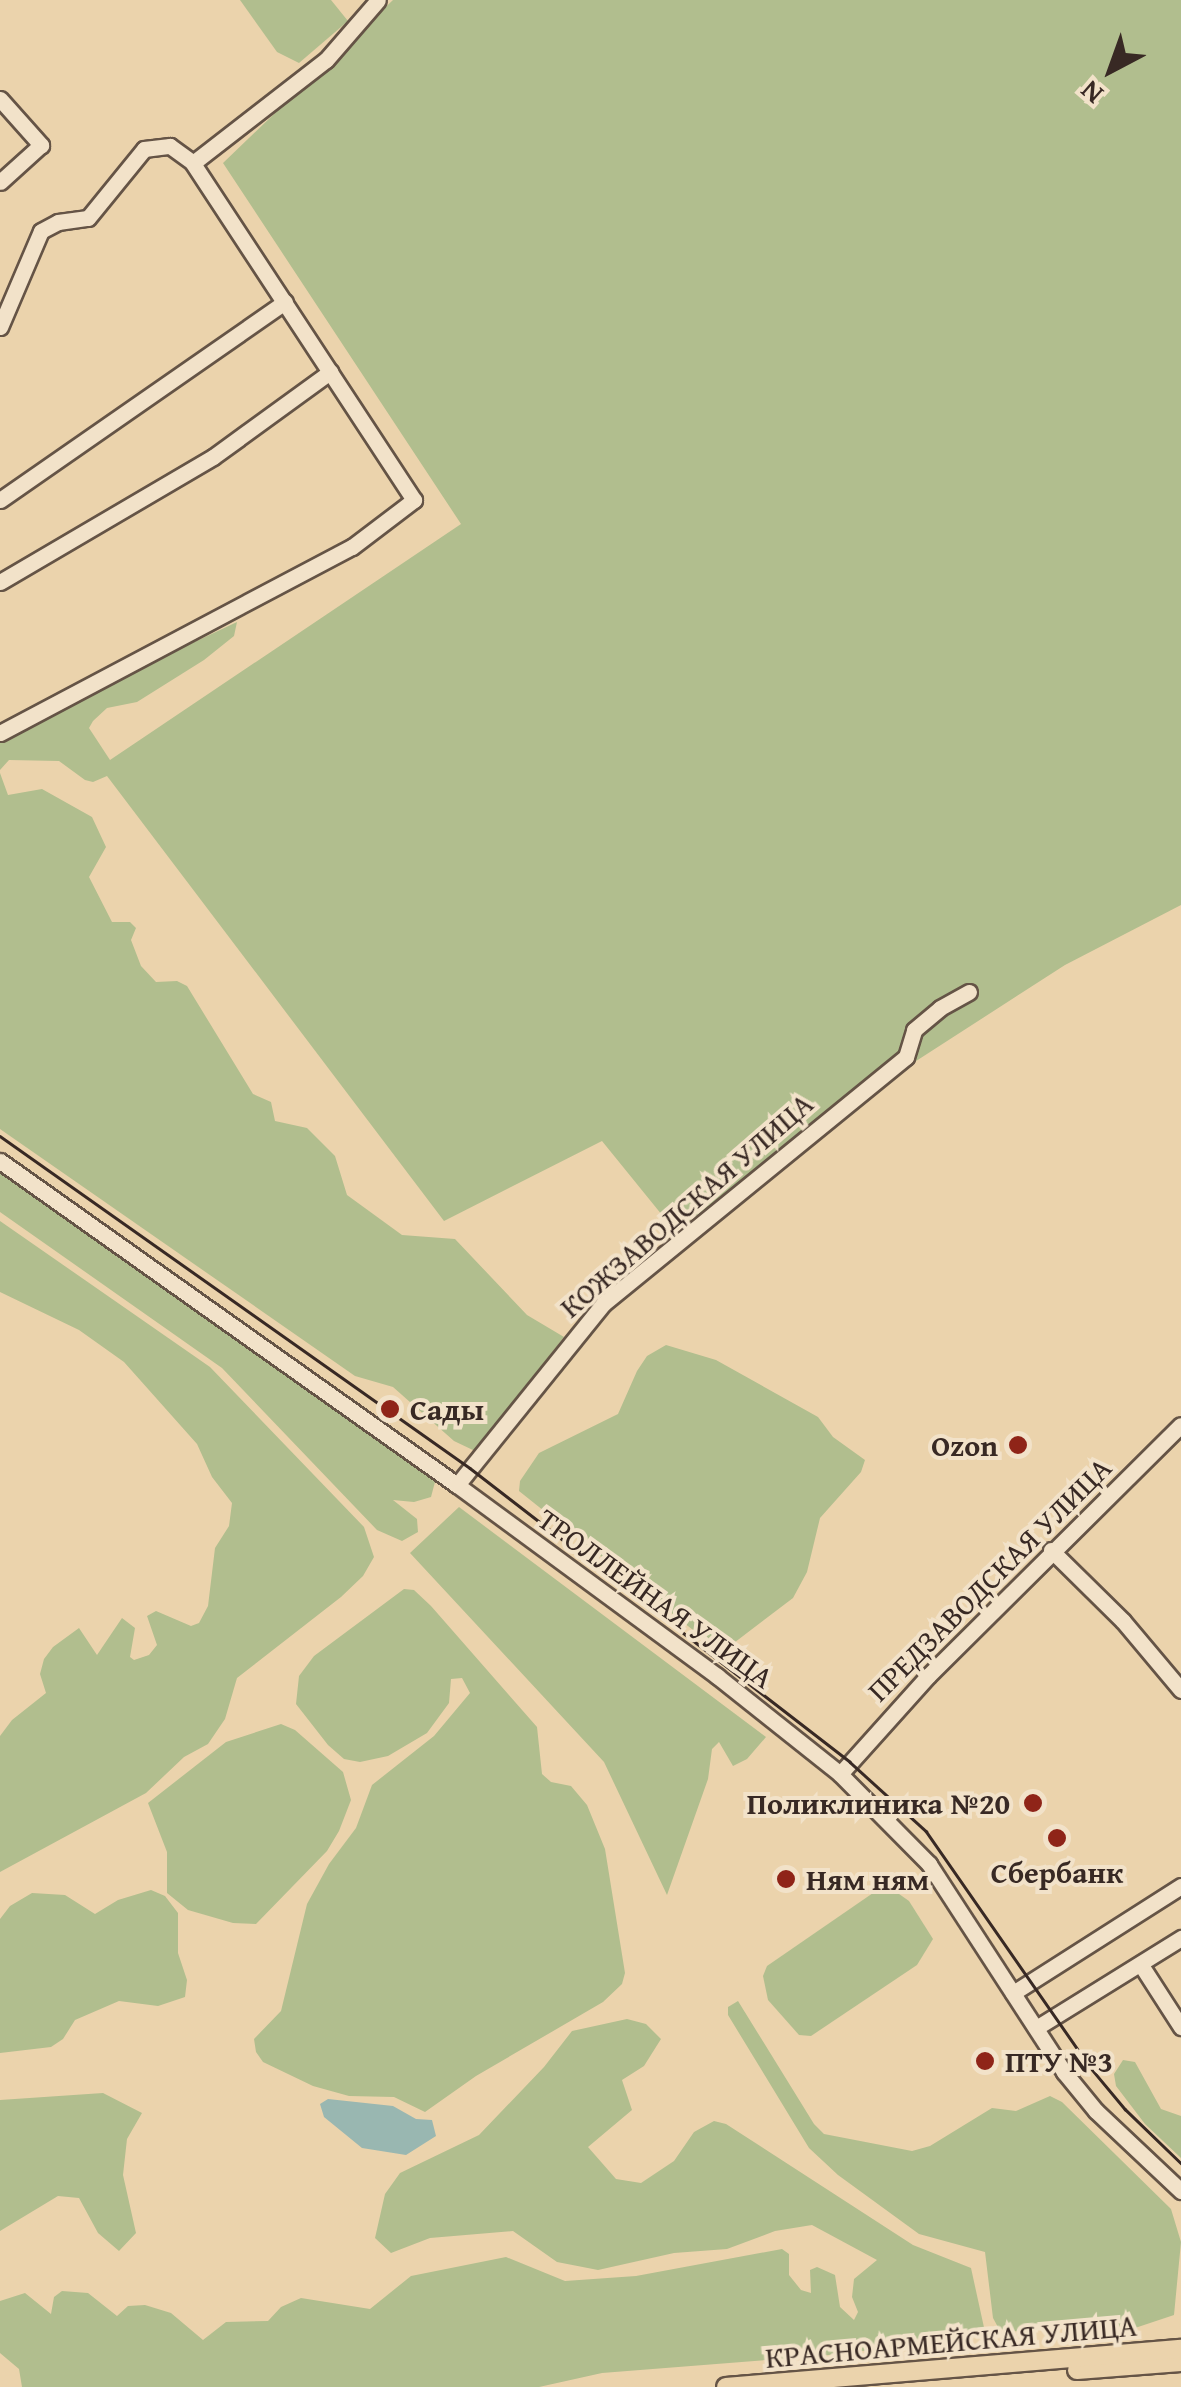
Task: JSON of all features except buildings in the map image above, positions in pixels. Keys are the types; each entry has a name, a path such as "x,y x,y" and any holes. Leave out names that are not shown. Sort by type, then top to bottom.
{"main road":[{"name":"КРАСНОАРМЕЙСКАЯ УЛИЦА","path":"726,2387 1180,2350"},
{"name":"КРАСНОАРМЕЙСКАЯ УЛИЦА","path":"862,2387 1180,2350"}],"street":[{"path":"194,163 326,60 378,0"},
{"path":"0,99 41,145 0,182"},
{"path":"0,327 41,231 58,222 88,218 144,149 170,146 194,163 414,500 352,547 0,734"},
{"path":"0,500 285,302"},
{"path":"0,582 213,457 330,372"},
{"name":"КОЖЗАВОДСКАЯ УЛИЦА","path":"457,1486 594,1314 906,1056 914,1030 940,1008 970,992"},
{"name":"ТРОЛЛЕЙНАЯ УЛИЦА","path":"0,1161 457,1486 744,1696 840,1774 929,1864 1036,2028 1096,2111 1179,2192"},
{"name":"ПРЕДЗАВОДСКАЯ УЛИЦА","path":"840,1774 1051,1550 1181,1425"},
{"path":"1051,1550 1178,1679"},
{"path":"1013,1993 1181,1886"},
{"path":"1036,2028 1181,1938"},
{"path":"1141,1964 1181,2027"}],"green space":[{"path":"240,0 331,0 348,21 299,63 277,52"},
{"path":"393,0 1181,0 1181,905 1065,965 913,1063 675,1231 602,1141 444,1221 107,776 93,782 85,780 59,761 9,760 0,770 0,739 77,697 237,622 234,636 204,660 137,702 107,708 93,721 89,728 110,760 461,524 223,163"},
{"path":"0,773 8,795 42,789 92,817 106,847 89,877 112,922 130,922 136,928 131,940 141,966 156,982 177,981 187,986 253,1094 271,1102 275,1121 307,1128 335,1156 347,1195 402,1235 455,1239 527,1315 564,1337 475,1451 454,1441 393,1387 355,1376 0,1129"},
{"path":"0,1164 435,1482 431,1497 414,1502 393,1500 417,1519 418,1532 402,1541 377,1530 222,1368 0,1212"},
{"path":"0,1221 210,1367 364,1527 374,1557 363,1576 341,1597 237,1678 225,1719 208,1744 184,1757 146,1793 0,1872 0,1736 12,1720 46,1693 40,1674 44,1659 53,1647 79,1628 97,1655 122,1618 135,1628 130,1657 134,1660 149,1655 157,1645 147,1616 156,1611 191,1626 199,1623 208,1606 215,1548 229,1526 232,1503 212,1477 197,1444 124,1362 79,1330 0,1292"},
{"path":"666,1345 716,1360 818,1417 833,1437 865,1460 861,1472 820,1518 807,1572 793,1598 726,1649 713,1646 519,1491 520,1481 539,1453 618,1414 647,1356"},
{"path":"459,1507 766,1737 747,1759 733,1766 719,1742 712,1749 708,1779 667,1895 604,1762 410,1553"},
{"path":"404,1589 414,1590 431,1606 537,1727 542,1774 551,1782 571,1786 587,1805 605,1849 625,1973 622,1984 603,2002 476,2076 425,2112 394,2097 349,2096 313,2086 263,2062 254,2039 281,2011 307,1904 329,1864 356,1828 372,1785 434,1736 470,1693 462,1678 451,1679 449,1703 427,1733 388,1756 360,1762 344,1759 328,1745 296,1704 299,1676 314,1656"},
{"path":"281,1724 295,1730 343,1772 351,1800 339,1831 327,1851 256,1924 233,1923 188,1910 167,1893 167,1852 148,1803 226,1742"},
{"path":"892,1889 909,1901 933,1939 917,1965 811,2036 799,2035 768,2000 763,1976 767,1966 873,1893"},
{"path":"151,1890 165,1896 178,1913 178,1953 187,1980 185,1997 158,2006 119,2001 75,2020 63,2039 51,2047 0,2053 0,1919 10,1906 32,1893 65,1895 95,1914 118,1900"},
{"path":"738,2001 824,2134 912,2151 930,2146 992,2108 1016,2111 1050,2096 1062,2102 1171,2209 1181,2242 1174,2315 1135,2328 1088,2324 1021,2332 999,2329 993,2318 985,2252 919,2234 838,2175 809,2148 728,2015 728,2007"},
{"path":"627,2019 646,2024 661,2039 644,2066 622,2080 632,2110 588,2147 616,2179 641,2183 674,2161 694,2132 714,2121 726,2124 913,2245 971,2268 985,2332 970,2338 829,2355 602,2373 539,2387 22,2387 19,2369 0,2353 0,2301 25,2293 51,2314 54,2297 62,2291 88,2293 117,2316 128,2306 145,2305 171,2313 203,2340 226,2322 268,2321 281,2307 301,2298 370,2309 411,2276 506,2257 565,2281 636,2276 782,2249 789,2254 789,2275 801,2290 811,2293 810,2270 817,2267 835,2275 840,2307 854,2320 858,2312 852,2297 854,2279 877,2260 812,2225 775,2231 727,2249 674,2253 598,2270 557,2262 513,2231 430,2238 391,2253 375,2238 385,2194 400,2173 479,2135 544,2067 572,2031"},
{"path":"1123,2060 1135,2062 1161,2109 1181,2116 1181,2158 1145,2124 1116,2086 1114,2074"},
{"path":"103,2093 142,2113 127,2139 123,2175 136,2233 119,2251 98,2233 79,2198 58,2196 0,2231 0,2100"}],"water":[{"path":"328,2099 393,2106 416,2119 432,2120 436,2136 406,2155 362,2148 324,2117 320,2104"}],"tram line":[{"path":"0,1136 470,1468 850,1762 926,1831 1090,2067 1125,2109 1181,2163"}],"place":[{"name":"Сады","path":"390,1409"},
{"name":"Ozon","path":"1018,1445"},
{"name":"Поликлиника №20","path":"1033,1803"},
{"name":"Сбербанк","path":"1057,1838"},
{"name":"Ням ням","path":"786,1879"},
{"name":"ПТУ №3","path":"985,2061"}]}
